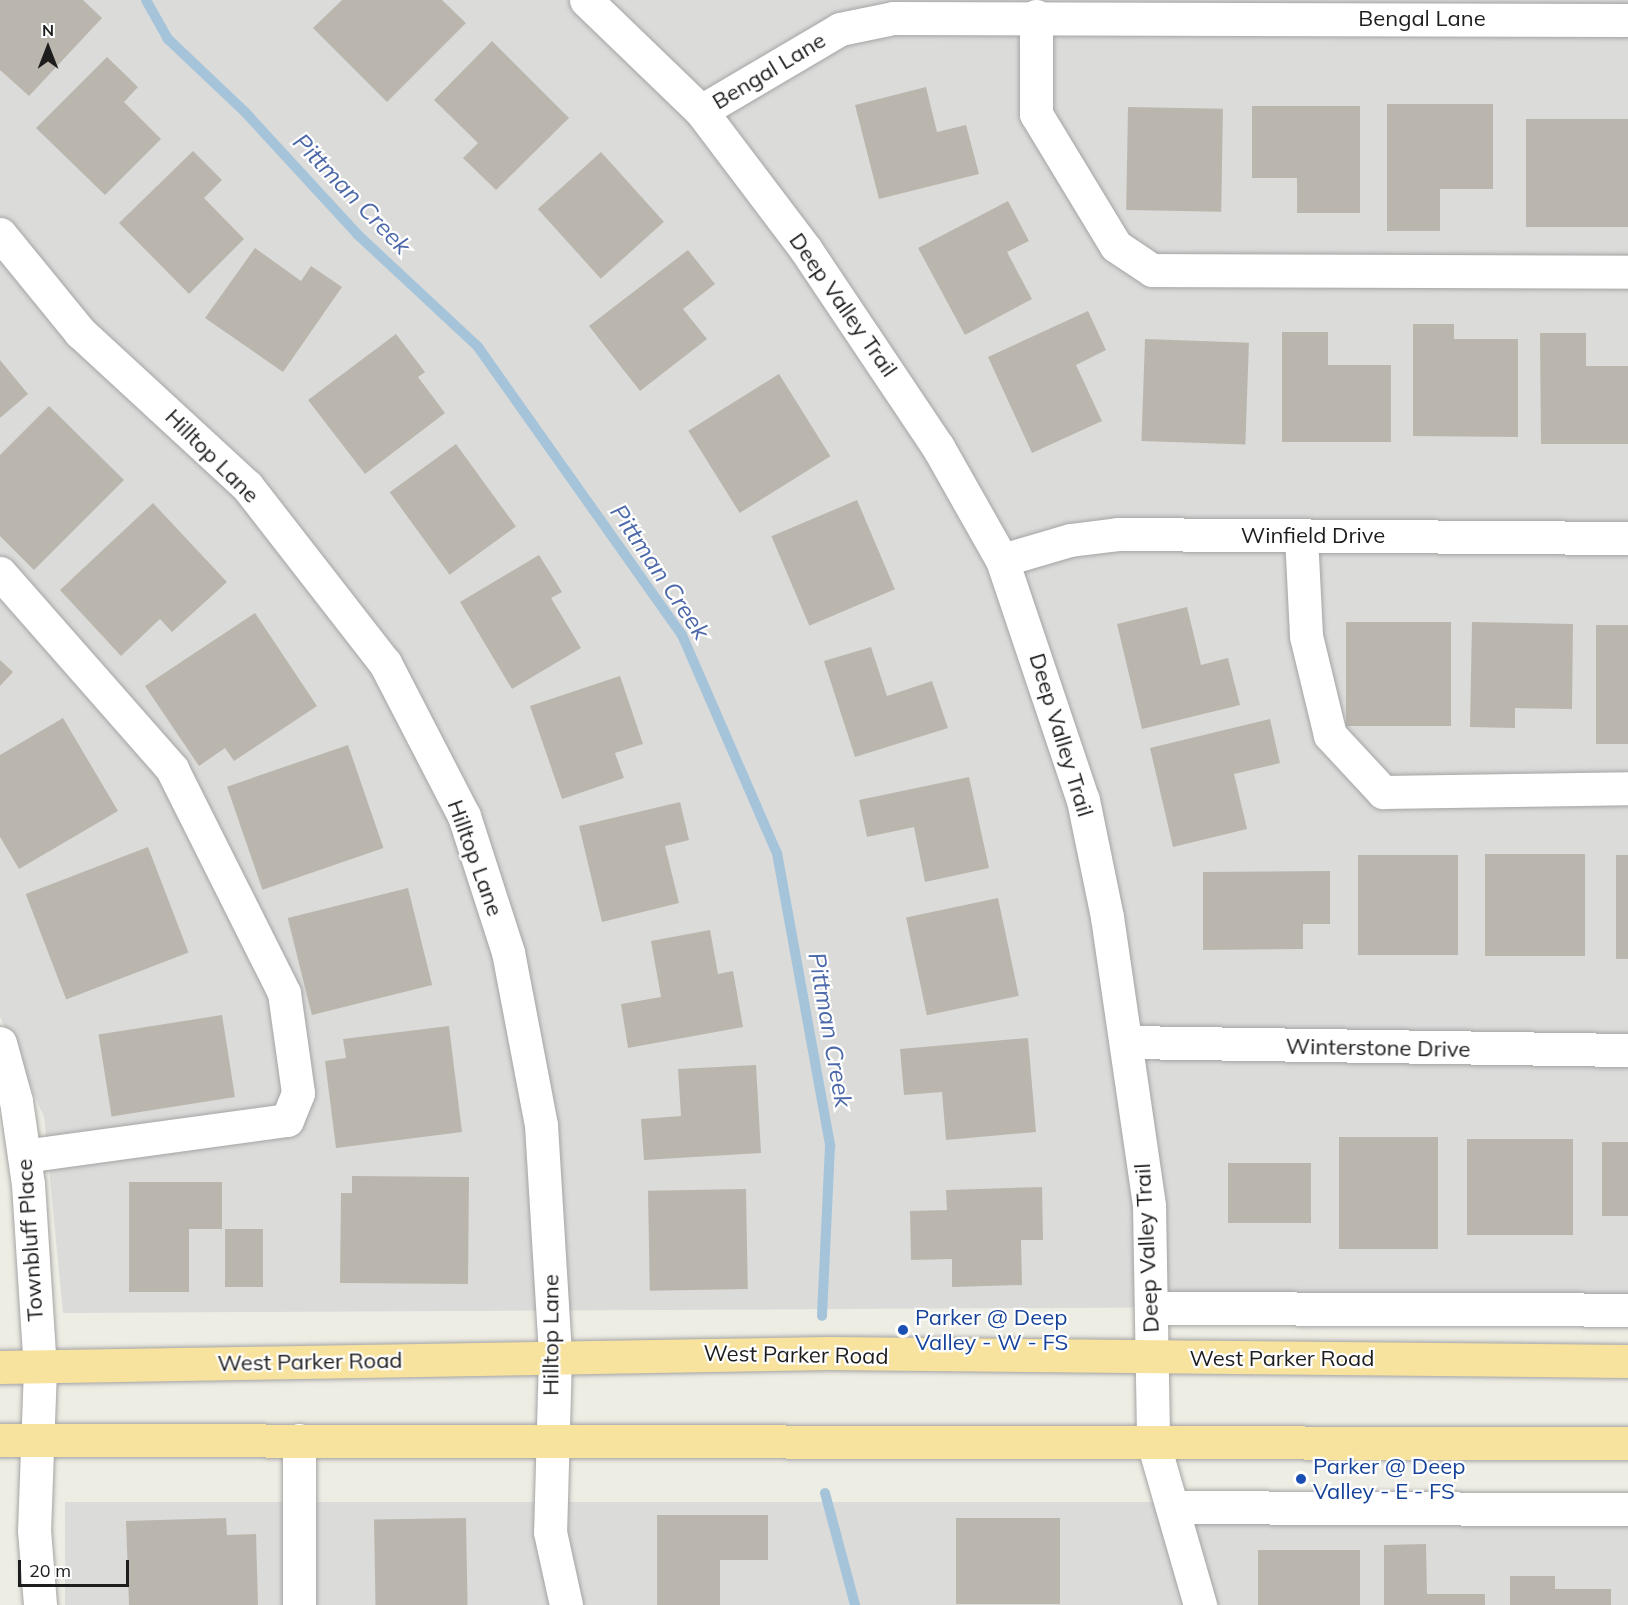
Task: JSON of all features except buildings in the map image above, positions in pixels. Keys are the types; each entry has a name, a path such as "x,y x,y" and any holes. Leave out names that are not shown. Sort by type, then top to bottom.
{"main road":[{"name":"West Parker Road","path":"0,1367 555,1356 1628,1361"},
{"path":"0,1440 1628,1443"}],"street":[{"name":"Deep Valley Trail","path":"586,0 701,111 875,347 1002,560 1083,800 1128,1042 1149,1206 1153,1442 1200,1605"},
{"name":"Bengal Lane","path":"701,111 840,29 893,18 1036,16 1628,20"},
{"path":"1036,16 1036,114 1116,246 1152,270 1628,272"},
{"name":"Hilltop Lane","path":"0,234 80,332 247,486 385,663 464,816 508,952 526,1027 540,1125 555,1356 550,1441 550,1532 566,1605"},
{"name":"Winfield Drive","path":"1002,560 1070,540 1118,534 1628,538"},
{"path":"1300,536 1306,636 1330,735 1383,792 1628,788"},
{"path":"0,573 172,770 284,993 298,1093 287,1120 24,1156"},
{"name":"Winterstone Drive","path":"1128,1042 1628,1050"},
{"name":"Townbluff Place","path":"0,1043 24,1156 40,1368 36,1440 40,1605"},
{"path":"1151,1308 1628,1310"},
{"path":"299,1440 299,1605"},
{"path":"1172,1507 1628,1509"}],"shaded area":[{"path":"0,0 1628,0 1628,1305 63,1313 44,1117 0,1017"},
{"path":"65,1502 1628,1502 1628,1605 65,1605"}],"waterway":[{"name":"Pittman Creek","path":"146,0 168,39 245,112 357,234 478,347 682,635 777,853 830,1146 822,1316"},
{"name":"Pittman Creek","path":"825,1493 855,1605"}],"place":[{"name":"Parker @ Deep Valley - W - FS","path":"903,1330"},
{"name":"Parker @ Deep Valley - E - FS","path":"1301,1479"}]}
